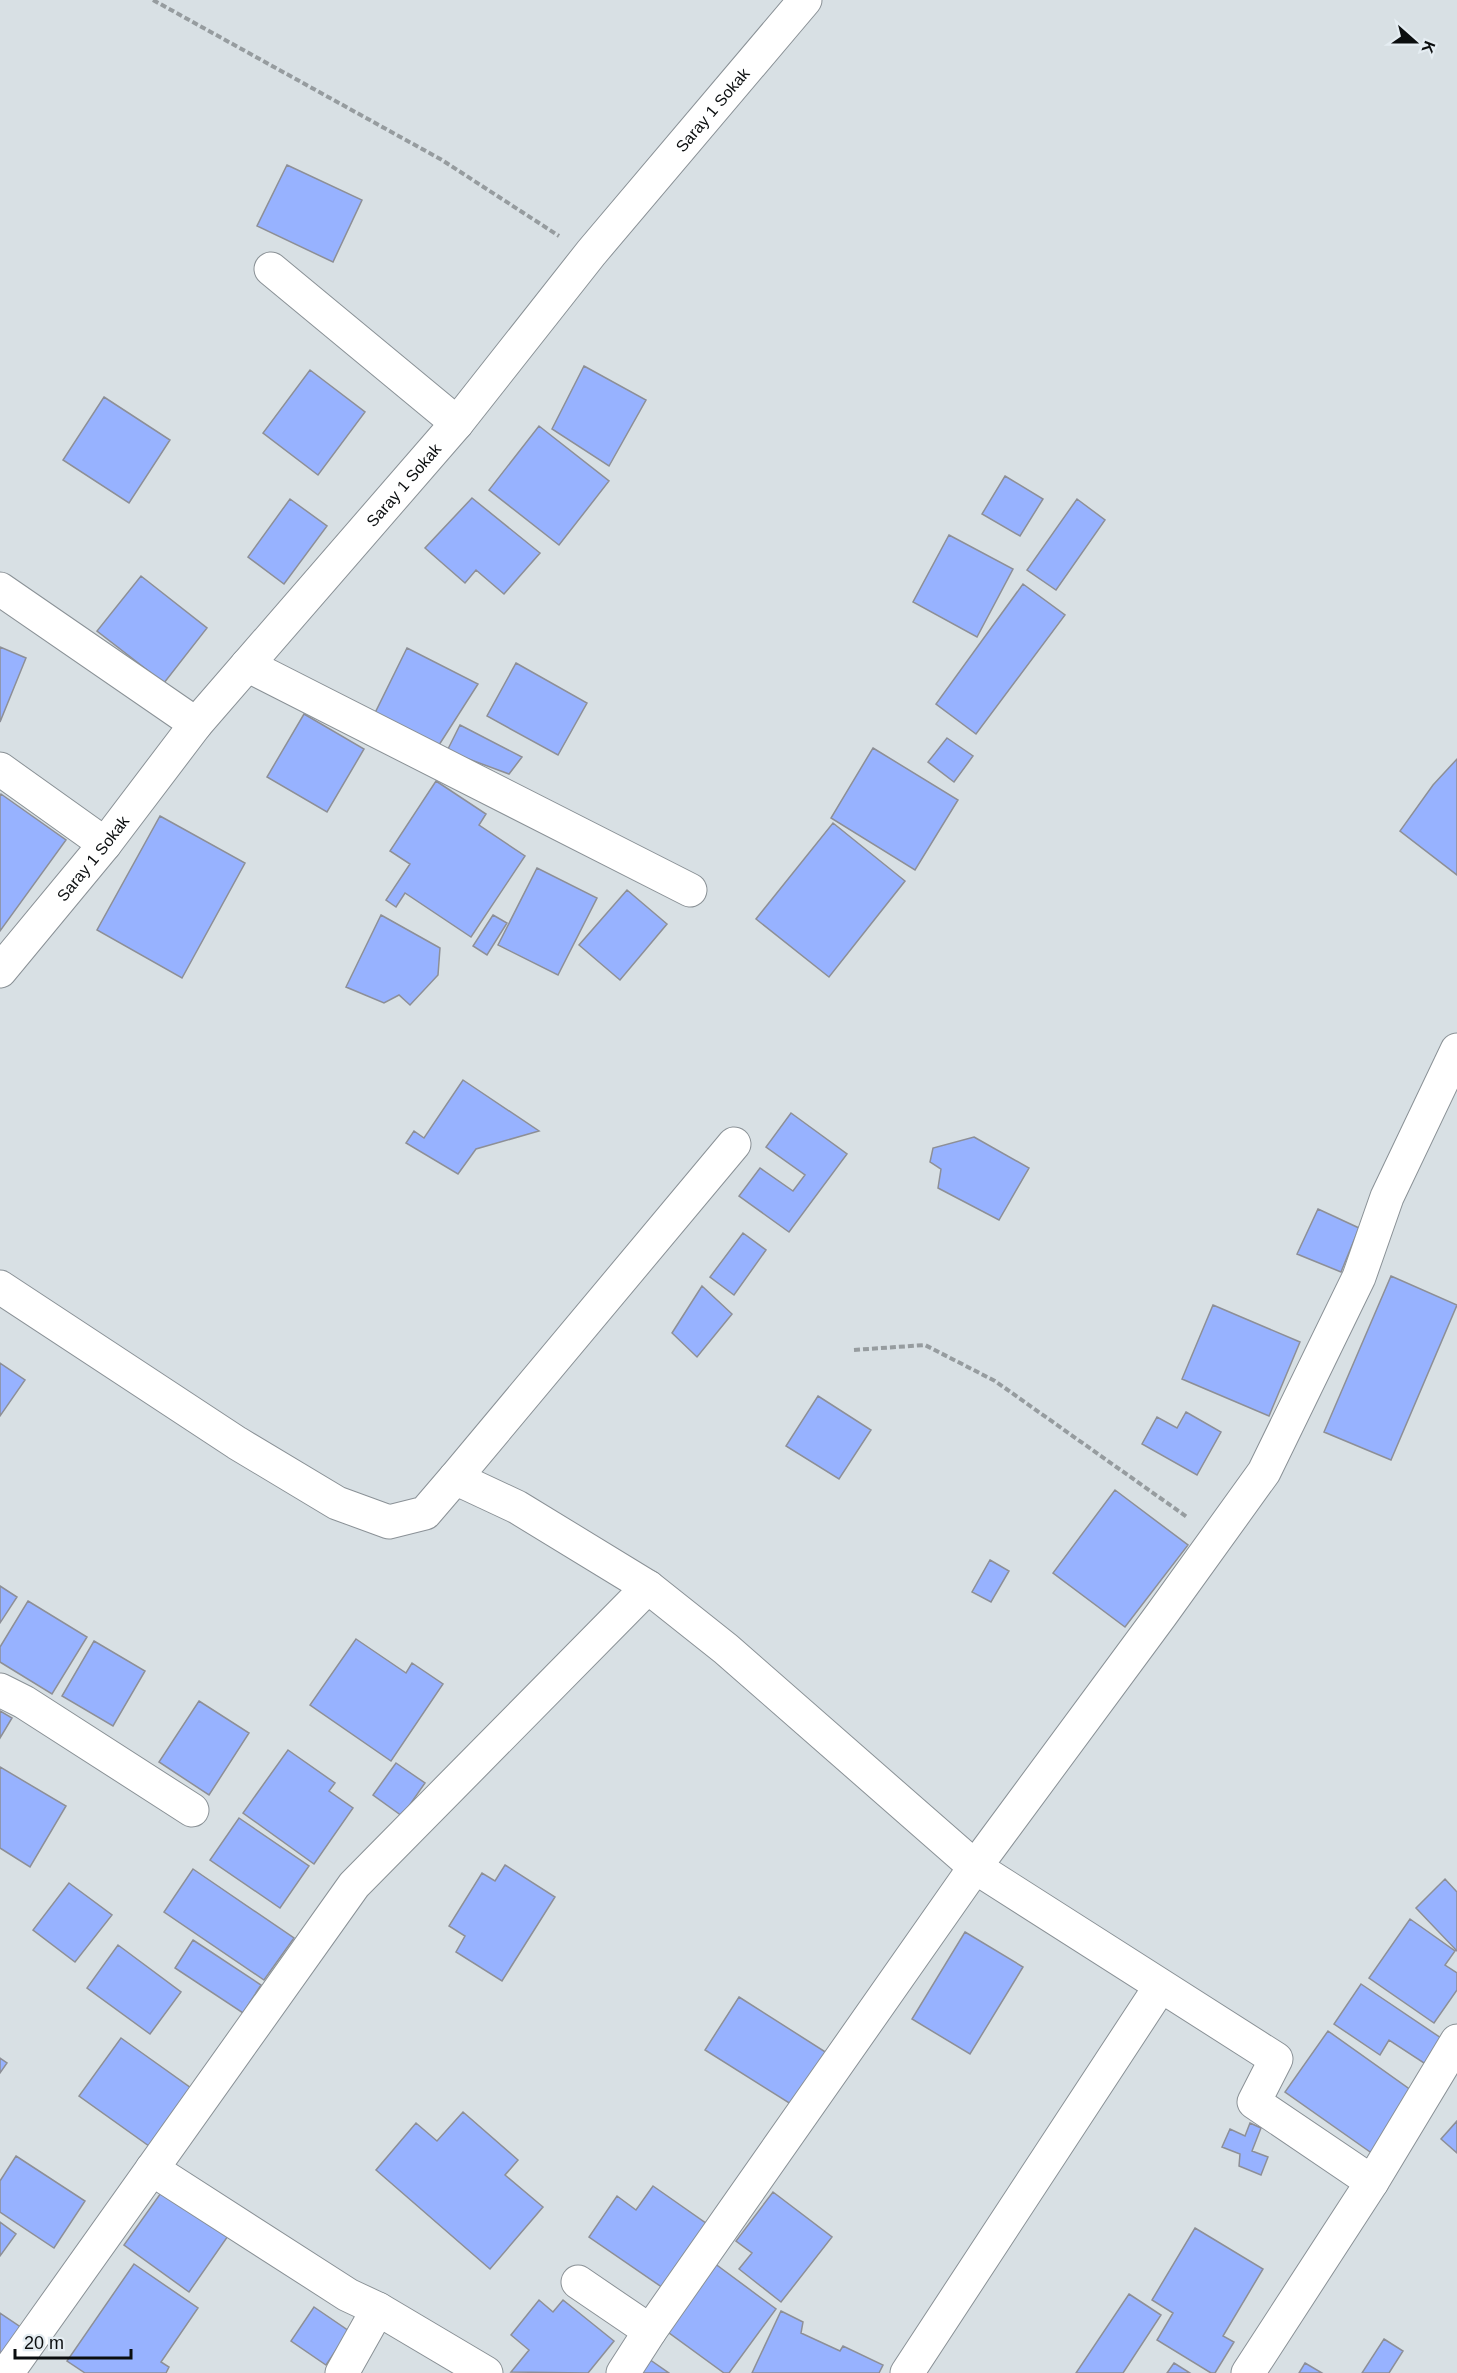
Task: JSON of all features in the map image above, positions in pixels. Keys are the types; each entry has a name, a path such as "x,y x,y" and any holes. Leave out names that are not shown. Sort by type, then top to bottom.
{"street":[{"name":"Saray 1 Sokak","path":"0,971 105,844 196,724 457,423 591,253 805,0"},
{"path":"271,269 457,423"},
{"path":"0,589 196,724"},
{"path":"247,665 690,890"},
{"path":"0,769 105,844"},
{"path":"623,2373 650,2331 975,1867 1264,1473 1359,1277 1387,1197 1457,1050"},
{"path":"0,1287 237,1443 337,1503 389,1522 425,1514 734,1144"},
{"path":"455,1478 517,1507 648,1587 726,1649 975,1867 1276,2059 1254,2102 1372,2182"},
{"path":"7,2373 354,1885 648,1587"},
{"path":"0,1689 192,1810"},
{"path":"907,2373 1160,1987"},
{"path":"1248,2373 1372,2182 1457,2041"},
{"path":"152,2169 348,2295 378,2309 486,2373"},
{"path":"578,2282 650,2331"},
{"path":"342,2373 378,2309"}],"path":[{"path":"153,0 442,160 551,231 591,253"},
{"path":"854,1350 925,1345 995,1381 1217,1538"}],"building":[{"path":"287,165 362,200 333,262 257,226"},
{"path":"584,366 646,400 609,466 552,429"},
{"path":"310,370 365,412 318,475 263,433"},
{"path":"104,397 170,440 129,503 63,460"},
{"path":"539,426 609,481 559,545 489,490"},
{"path":"1005,476 1043,499 1020,536 982,514"},
{"path":"472,498 540,553 504,594 476,570 465,583 425,548"},
{"path":"290,499 327,526 284,584 248,557"},
{"path":"1077,499 1105,520 1056,590 1027,570"},
{"path":"949,535 1013,569 977,637 913,602"},
{"path":"141,576 207,628 164,683 97,631"},
{"path":"1023,584 1065,615 976,734 936,704"},
{"path":"0,647 26,658 0,722"},
{"path":"407,648 478,684 439,745 375,713"},
{"path":"516,663 587,703 558,755 487,716"},
{"path":"304,714 364,749 327,812 267,777"},
{"path":"460,725 522,757 509,774 447,751"},
{"path":"947,738 973,756 954,782 928,762"},
{"path":"873,748 958,800 915,870 831,818"},
{"path":"1457,759 1457,875 1400,831 1433,785"},
{"path":"436,781 486,814 479,825 525,856 471,937 405,893 396,907 386,900 410,864 390,851"},
{"path":"1,794 66,840 0,931 0,796"},
{"path":"160,816 245,863 182,978 97,930"},
{"path":"833,823 905,881 829,977 756,919"},
{"path":"537,868 597,898 558,975 498,945"},
{"path":"627,890 667,924 620,980 579,945"},
{"path":"381,915 440,948 438,975 410,1005 399,995 384,1003 346,987"},
{"path":"493,915 507,923 487,955 473,946"},
{"path":"463,1080 539,1131 476,1149 458,1174 406,1143 414,1131 424,1138"},
{"path":"791,1113 847,1154 789,1232 739,1196 760,1168 793,1191 805,1175 766,1147"},
{"path":"974,1137 1029,1168 999,1220 938,1188 941,1169 930,1162 933,1148"},
{"path":"1318,1209 1359,1228 1341,1272 1297,1254"},
{"path":"743,1233 766,1250 734,1295 710,1277"},
{"path":"1391,1276 1457,1305 1391,1460 1324,1432"},
{"path":"702,1286 732,1314 697,1357 672,1333"},
{"path":"1213,1305 1300,1342 1269,1416 1182,1379"},
{"path":"0,1363 25,1380 0,1416"},
{"path":"818,1396 871,1430 839,1479 786,1446"},
{"path":"1186,1412 1221,1432 1197,1475 1142,1444 1157,1417 1177,1428"},
{"path":"1115,1490 1188,1545 1125,1627 1053,1573"},
{"path":"990,1560 1009,1571 991,1602 972,1592"},
{"path":"0,1586 17,1597 0,1623"},
{"path":"28,1601 87,1637 52,1694 0,1662 0,1647"},
{"path":"356,1639 406,1673 412,1663 443,1684 391,1761 310,1705"},
{"path":"94,1641 145,1671 113,1726 62,1696"},
{"path":"199,1701 249,1733 209,1795 159,1762"},
{"path":"0,1711 12,1718 0,1738"},
{"path":"288,1750 335,1783 329,1791 353,1808 314,1864 243,1813"},
{"path":"396,1763 425,1783 402,1816 373,1795"},
{"path":"0,1767 66,1806 30,1867 0,1848"},
{"path":"239,1818 309,1866 280,1908 210,1860"},
{"path":"505,1865 555,1897 502,1981 456,1952 465,1936 449,1926 482,1873 495,1881"},
{"path":"193,1869 294,1938 264,1980 164,1912"},
{"path":"1445,1879 1457,1892 1457,1951 1416,1908"},
{"path":"69,1883 112,1915 75,1962 33,1930"},
{"path":"1410,1919 1455,1951 1445,1965 1457,1973 1457,1990 1434,2023 1369,1978"},
{"path":"965,1932 1023,1967 970,2054 912,2019"},
{"path":"193,1940 261,1985 243,2013 175,1968"},
{"path":"118,1945 181,1992 150,2034 87,1988"},
{"path":"1361,1984 1444,2040 1427,2065 1389,2040 1380,2055 1334,2024"},
{"path":"739,1997 827,2053 794,2106 705,2050"},
{"path":"1328,2031 1415,2093 1373,2154 1285,2092"},
{"path":"121,2038 198,2093 156,2151 79,2096"},
{"path":"0,2058 7,2063 0,2073"},
{"path":"463,2112 518,2160 505,2175 543,2207 490,2269 376,2170 416,2123 437,2141"},
{"path":"1457,2121 1457,2153 1441,2139"},
{"path":"1250,2123 1261,2128 1252,2151 1268,2157 1261,2175 1239,2166 1240,2154 1222,2147 1230,2129 1245,2136"},
{"path":"16,2156 85,2201 54,2248 0,2212 0,2181"},
{"path":"653,2186 710,2226 666,2290 589,2237 617,2196 636,2210"},
{"path":"163,2190 228,2236 189,2292 124,2245"},
{"path":"773,2192 832,2237 781,2302 739,2269 752,2253 736,2241"},
{"path":"0,2222 16,2234 0,2256"},
{"path":"1195,2228 1263,2269 1223,2336 1234,2342 1215,2373 1211,2373 1157,2340 1173,2313 1152,2300"},
{"path":"710,2260 776,2309 729,2373 724,2373 661,2327"},
{"path":"134,2264 198,2308 161,2362 169,2367 166,2373 85,2373 67,2361"},
{"path":"1129,2294 1161,2315 1123,2373 1076,2373"},
{"path":"539,2300 553,2312 563,2300 614,2341 588,2373 511,2372 529,2350 511,2335"},
{"path":"314,2307 349,2331 326,2365 291,2341"},
{"path":"781,2311 803,2322 801,2333 840,2351 843,2346 883,2365 879,2373 752,2373"},
{"path":"0,2313 25,2330 0,2365"},
{"path":"1384,2339 1403,2351 1389,2373 1362,2373"},
{"path":"646,2357 669,2373 636,2373"},
{"path":"1174,2363 1190,2373 1167,2373"},
{"path":"1305,2363 1322,2373 1299,2373"}]}
